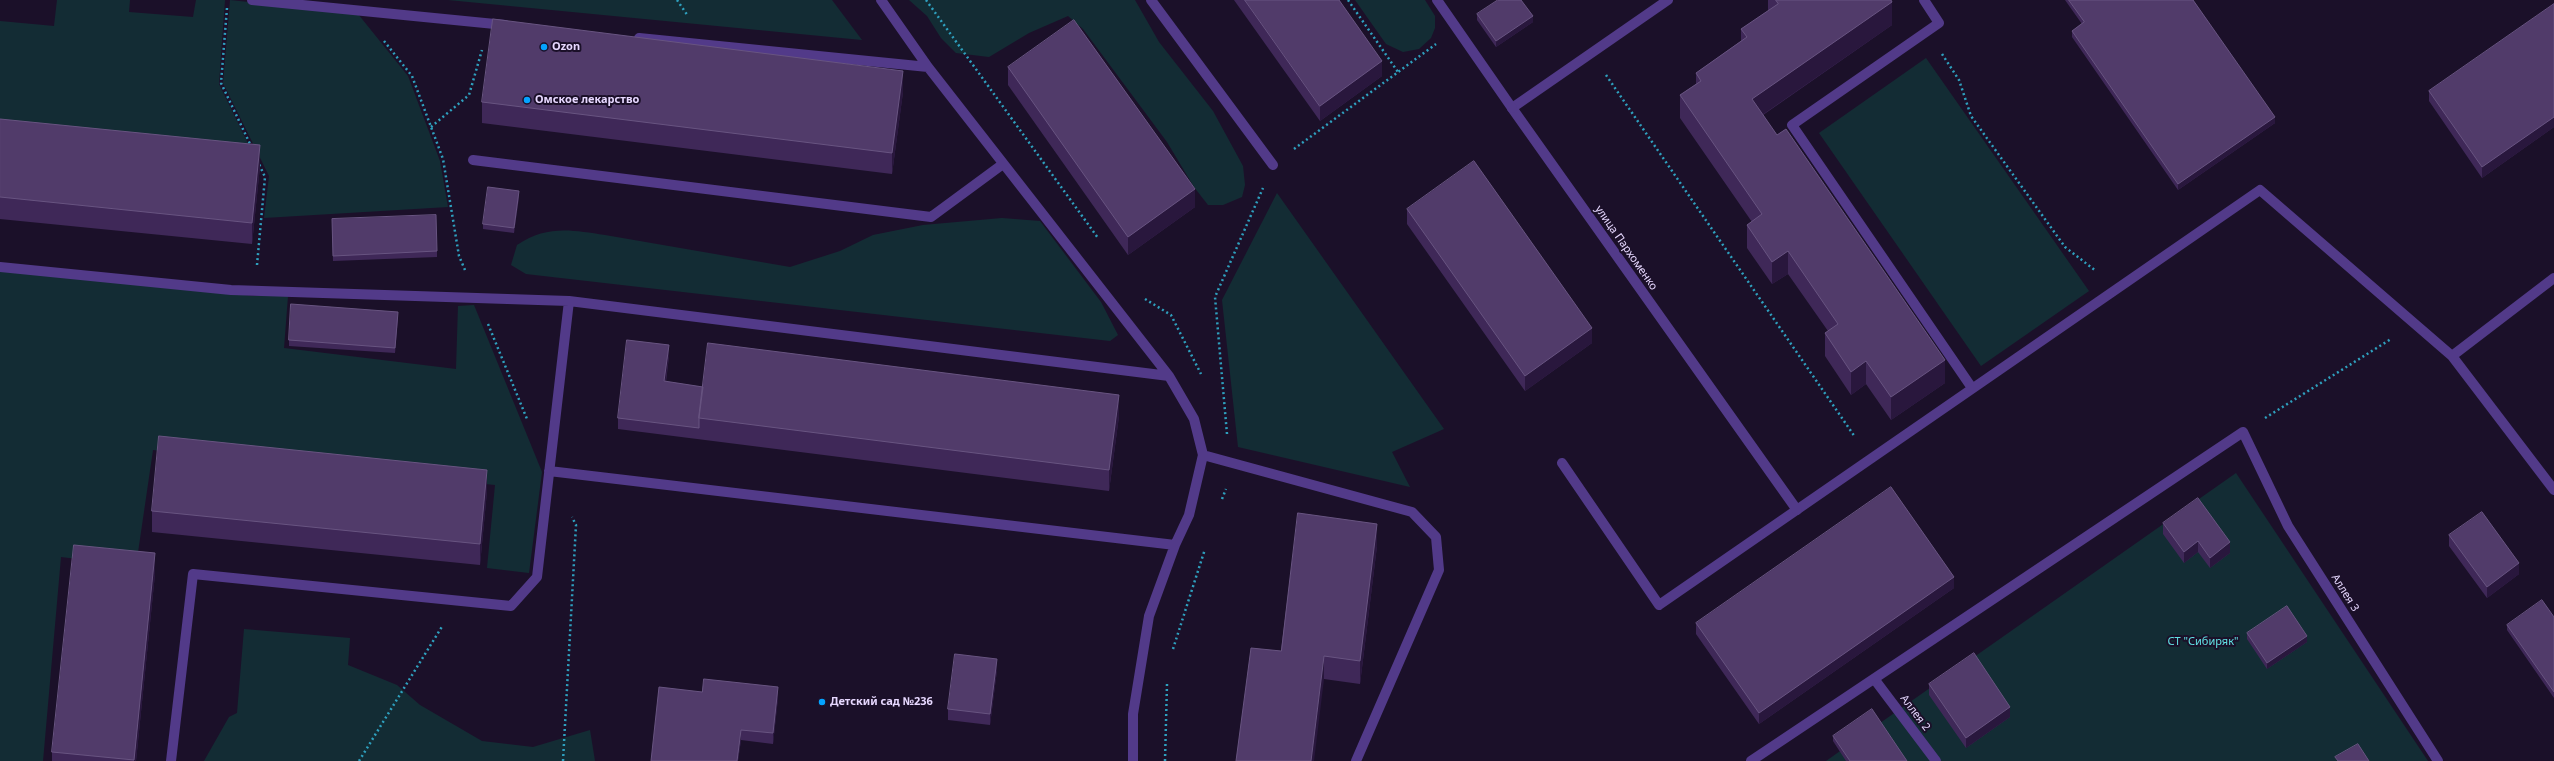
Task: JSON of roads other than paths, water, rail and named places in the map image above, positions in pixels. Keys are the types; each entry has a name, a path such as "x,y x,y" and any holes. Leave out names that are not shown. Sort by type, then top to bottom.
{"street":[{"path":"252,0 513,26"},
{"path":"881,0 928,67 1169,376 1194,419 1203,455 1189,515 1175,545 1149,616 1133,714 1133,761"},
{"path":"1151,0 1273,165"},
{"name":"улица Пархоменко","path":"1436,0 1797,510"},
{"path":"1512,108 1668,0"},
{"path":"1924,0 1940,23 1792,125 1972,388"},
{"path":"630,37 928,67"},
{"path":"473,160 931,217 1003,164"},
{"path":"1562,463 1659,605 2260,190 2452,356 2554,490"},
{"path":"0,267 254,291 569,301 1169,376"},
{"path":"2452,356 2554,278"},
{"path":"171,761 193,574 511,606 538,577 569,301"},
{"name":"Аллея 3","path":"1875,680 2243,432 2288,526 2438,761"},
{"path":"1203,455 1412,512 1436,537 1439,570 1356,761"},
{"path":"549,471 1175,545"},
{"path":"1751,761 1875,680"},
{"name":"Аллея 2","path":"1875,680 1936,761"}],"place":[{"name":"Ozon","path":"544,47"},
{"name":"Омское лекарство","path":"527,100"},
{"name":"Детский сад №236","path":"822,702"}],"park label":[{"name":"СТ \"Сибиряк\"","path":"2203,642"}]}
